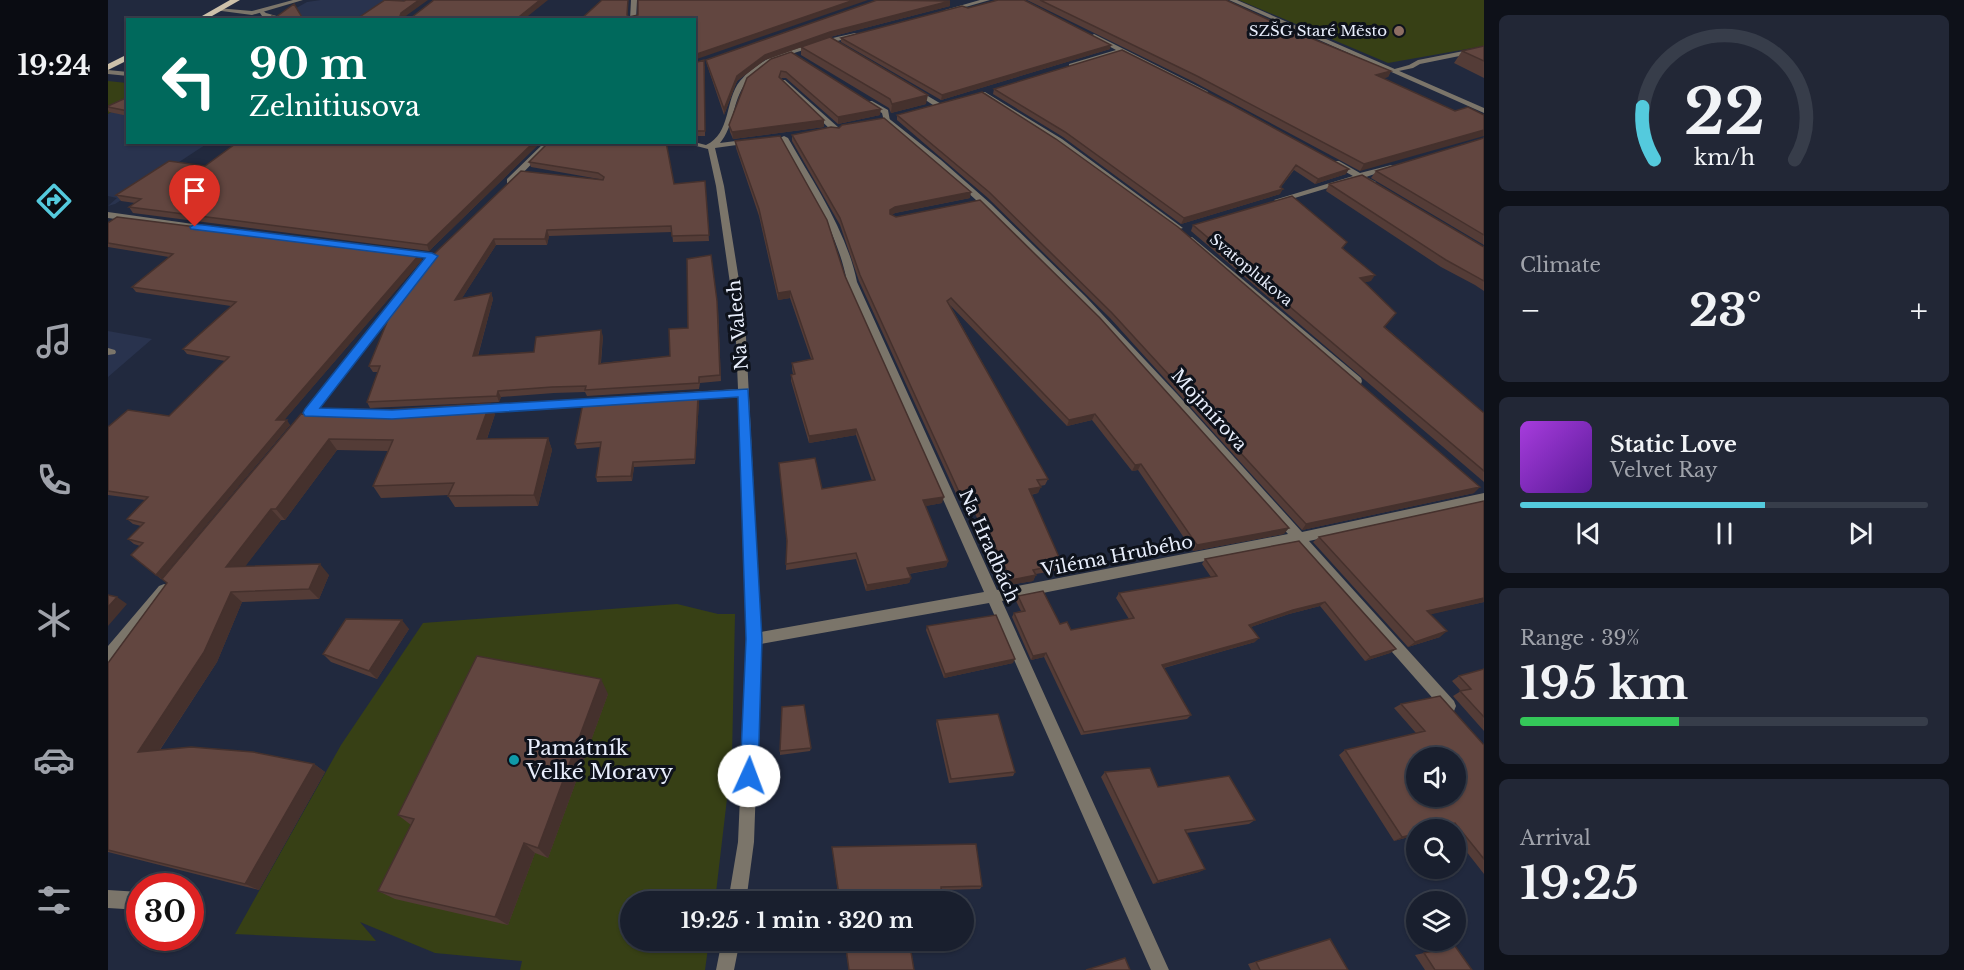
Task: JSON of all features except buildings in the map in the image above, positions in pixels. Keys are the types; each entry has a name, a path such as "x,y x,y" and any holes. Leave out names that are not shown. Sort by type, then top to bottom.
{"main road":[{"path":"202,18 236,0"},
{"path":"108,67 126,57"}],"street":[{"path":"217,10 246,13 300,0"},
{"path":"633,18 634,0"},
{"path":"942,12 987,0"},
{"path":"1232,0 1484,111"},
{"path":"260,11 264,15 276,17"},
{"path":"1080,30 1211,95"},
{"path":"711,146 723,133 742,82 761,67 791,54 865,32"},
{"path":"831,41 841,47"},
{"path":"1394,70 1411,67 1418,62 1484,49"},
{"path":"1058,70 1122,50"},
{"path":"791,54 800,60"},
{"path":"108,72 126,74"},
{"path":"783,81 836,130"},
{"path":"909,88 939,105"},
{"path":"972,96 993,89"},
{"name":"Svatoplukova","path":"983,93 1059,141 1180,229 1369,392"},
{"name":"Mojmírova","path":"866,101 885,112 887,119 1116,334 1453,711"},
{"path":"928,108 950,102"},
{"path":"825,131 846,128"},
{"name":"Na Hradbách","path":"785,138 831,224 850,270 852,282 1160,970"},
{"path":"696,144 711,146 755,141"},
{"path":"505,187 548,144"},
{"name":"Na Valech","path":"711,146 729,234 740,318 754,639 746,842 739,891"},
{"path":"1330,160 1379,188"},
{"path":"1270,203 1405,163"},
{"path":"521,171 532,173"},
{"path":"108,215 202,228"},
{"path":"1180,229 1191,226"},
{"path":"398,252 436,252 425,265"},
{"path":"287,440 411,284"},
{"path":"460,411 744,392"},
{"path":"310,413 383,415"},
{"path":"1475,484 1484,492"},
{"name":"Viléma Hrubého","path":"754,639 992,598 1300,539 1484,498"},
{"path":"108,657 175,575"},
{"path":"108,899 126,900"},
{"path":"725,970 729,951"}],"shaded area":[{"path":"423,0 395,18 279,18 307,2"},
{"path":"126,104 126,144 206,144 115,204 108,206 117,198 108,196 108,114"},
{"path":"108,331 152,339 108,377"}],"green space":[{"name":"SZŠG Staré Město","path":"1239,0 1484,0 1484,46 1388,63"},
{"path":"108,81 126,83 126,104 108,114"},
{"path":"677,604 718,614 735,614 732,756 716,891 620,891 620,951 708,951 705,970 520,970 522,961 435,953 360,922 376,941 235,934 341,745 423,623"}],"place":[{"name":"SZŠG Staré Město","path":"1399,31"},
{"name":"Památník Velké Moravy","path":"514,760"}],"route":[{"path":"195,227 432,256 310,413 392,415 744,392 754,639 749,776"}]}
